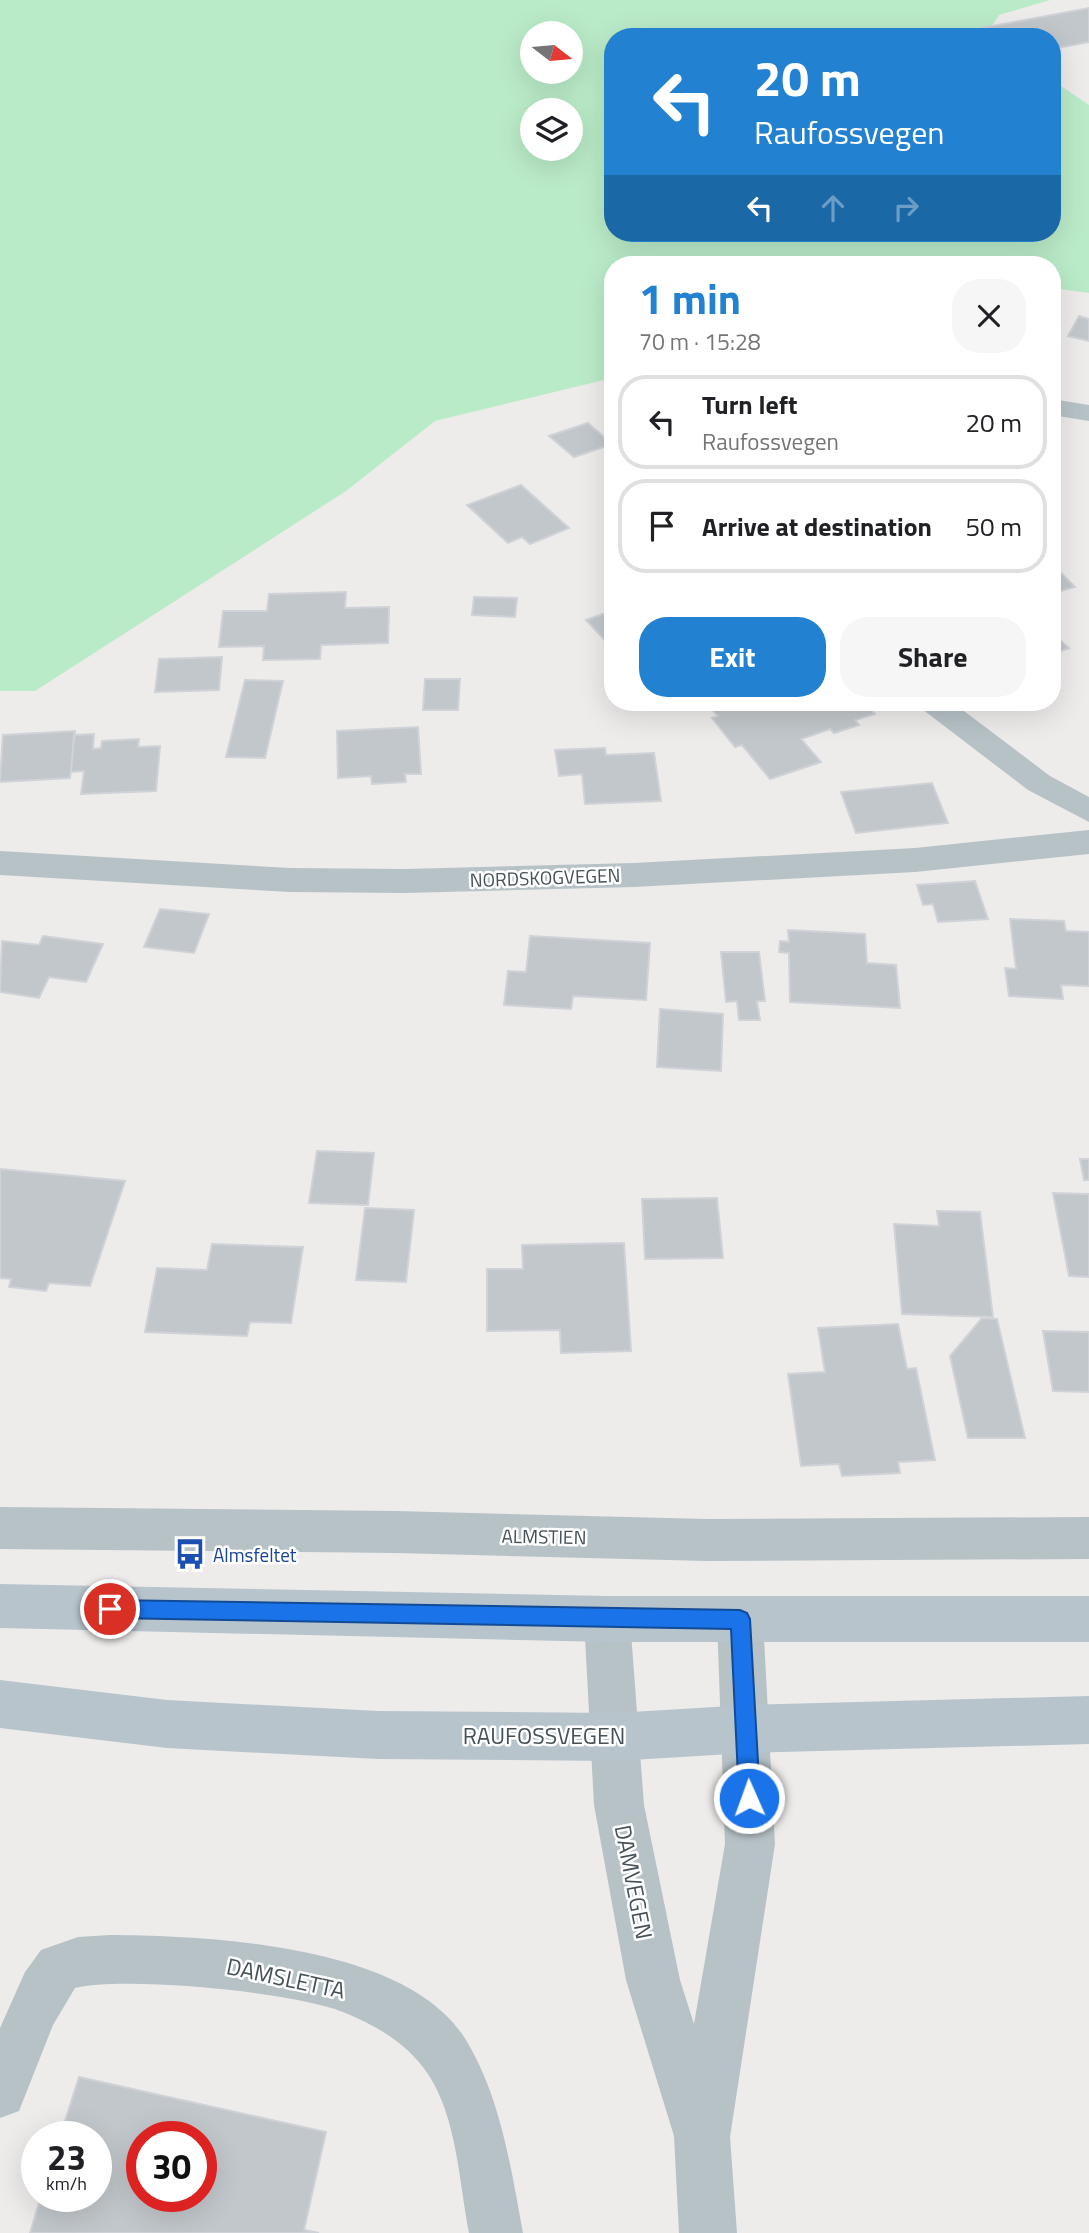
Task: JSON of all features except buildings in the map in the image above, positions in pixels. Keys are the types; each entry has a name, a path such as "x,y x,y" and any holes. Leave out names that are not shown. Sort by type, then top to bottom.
{"main road":[{"path":"0,1606 607,1619 1089,1619"},
{"name":"RAUFOSSVEGEN","path":"0,1704 180,1725 378,1735 615,1737 747,1729 1089,1720"}],"street":[{"path":"1061,408 1089,413"},
{"name":"NORDSKOGVEGEN","path":"0,863 290,880 404,881 634,875 915,860 1089,842"},
{"name":"ALMSTIEN","path":"0,1528 396,1532 707,1540 1089,1538"},
{"name":"DAMVEGEN","path":"607,1619 619,1805 653,1980 702,2137"},
{"name":"DAMVEGEN","path":"708,2233 702,2137 750,1844 747,1729 740,1619"}],"lane":[{"path":"945,711 1039,783 1089,811"},
{"name":"DAMSLETTA","path":"0,2092 44,1988 59,1968 80,1961 208,1962 340,1985 394,2012 433,2037 457,2073 477,2138 496,2233"}],"green space":[{"path":"0,0 1050,0 999,15 991,28 604,28 604,242 1061,242 1061,86 1089,105 1089,293 1061,289 1061,256 604,256 604,380 435,421 346,491 35,691 0,691"}],"place":[{"name":"Almsfeltet","path":"190,1554"}],"route":[{"path":"110,1609 607,1619 740,1619 749,1798"}]}
